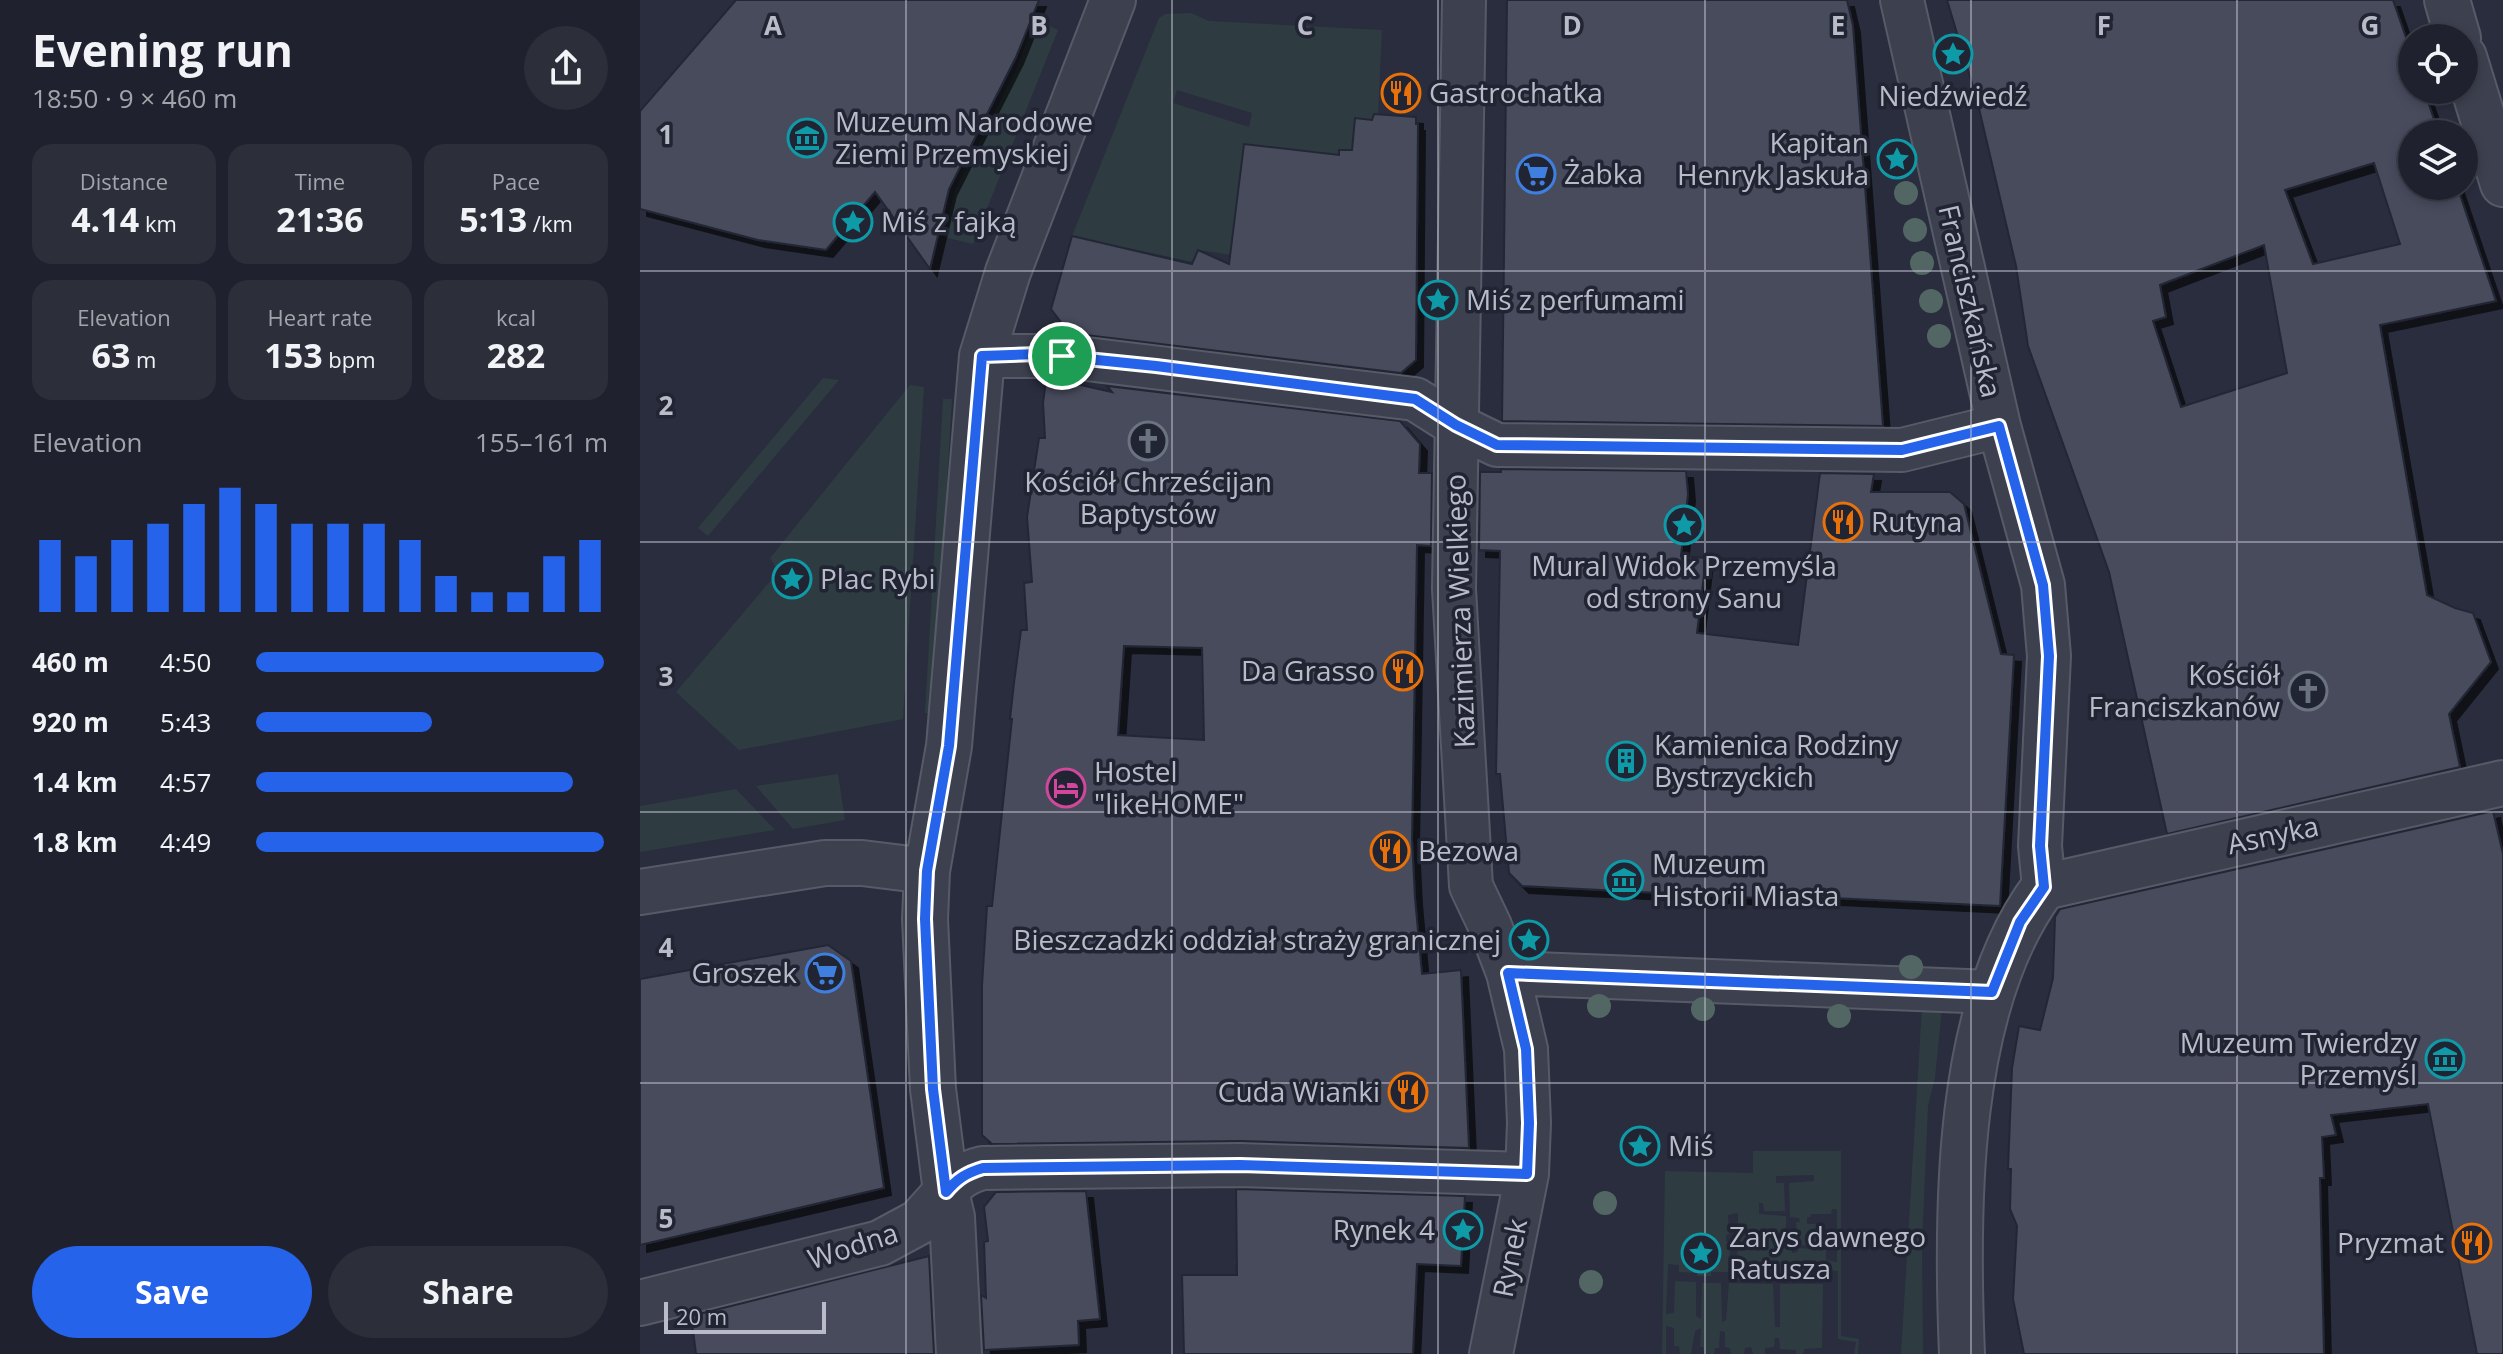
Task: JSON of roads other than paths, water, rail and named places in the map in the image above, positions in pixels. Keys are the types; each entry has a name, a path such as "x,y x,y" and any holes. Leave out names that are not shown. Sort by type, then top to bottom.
{"street":[{"path":"959,1354 952,1217 933,1089 925,919 927,871 949,746 982,356 1008,272 1113,0"},
{"name":"Kazimierza Wielkiego","path":"1464,0 1454,589 1471,886"},
{"name":"Franciszkańska","path":"1902,0 1999,426 2043,585 2049,656 2040,846 2044,887"},
{"path":"2447,0 2454,24"},
{"path":"2478,103 2503,184"},
{"path":"982,356 1062,356 1415,399 1456,425 1497,445 1902,450 1999,426"},
{"name":"Asnyka","path":"2044,887 2503,783"},
{"path":"640,892 825,863 862,863 927,871"},
{"name":"Rynek","path":"1471,886 1508,973 1526,1049 1529,1123 1527,1174 1491,1354"},
{"path":"1962,1354 1960,1185 1972,1077 1992,992 2020,922 2044,887"},
{"path":"1508,973 1992,992"},
{"name":"Wodna","path":"640,1303 880,1243 919,1222 956,1180 968,1172 983,1168 1240,1165 1527,1174"}],"place":[{"name":"Niedźwiedź","path":"1953,54"},
{"name":"Gastrochatka","path":"1401,93"},
{"name":"Muzeum Narodowe Ziemi Przemyskiej","path":"807,138"},
{"name":"Kapitan Henryk Jaskuła","path":"1897,159"},
{"name":"Żabka","path":"1536,174"},
{"name":"Miś z fajką","path":"853,222"},
{"name":"Miś z perfumami","path":"1438,300"},
{"name":"Kościół Chrześcijan Baptystów","path":"1148,441"},
{"name":"Rutyna","path":"1843,522"},
{"name":"Mural Widok Przemyśla od strony Sanu","path":"1684,525"},
{"name":"Plac Rybi","path":"792,579"},
{"name":"Da Grasso","path":"1403,671"},
{"name":"Kościół Franciszkanów","path":"2308,691"},
{"name":"Kamienica Rodziny Bystrzyckich","path":"1626,761"},
{"name":"Hostel \"likeHOME\"","path":"1066,788"},
{"name":"Bezowa","path":"1390,851"},
{"name":"Muzeum Historii Miasta","path":"1624,880"},
{"name":"Bieszczadzki oddział straży granicznej","path":"1529,940"},
{"name":"Groszek","path":"825,973"},
{"name":"Muzeum Twierdzy Przemyśl","path":"2445,1059"},
{"name":"Cuda Wianki","path":"1408,1092"},
{"name":"Miś","path":"1640,1146"},
{"name":"Rynek 4","path":"1463,1230"},
{"name":"Pryzmat","path":"2472,1243"},
{"name":"Zarys dawnego Ratusza","path":"1701,1253"}]}
